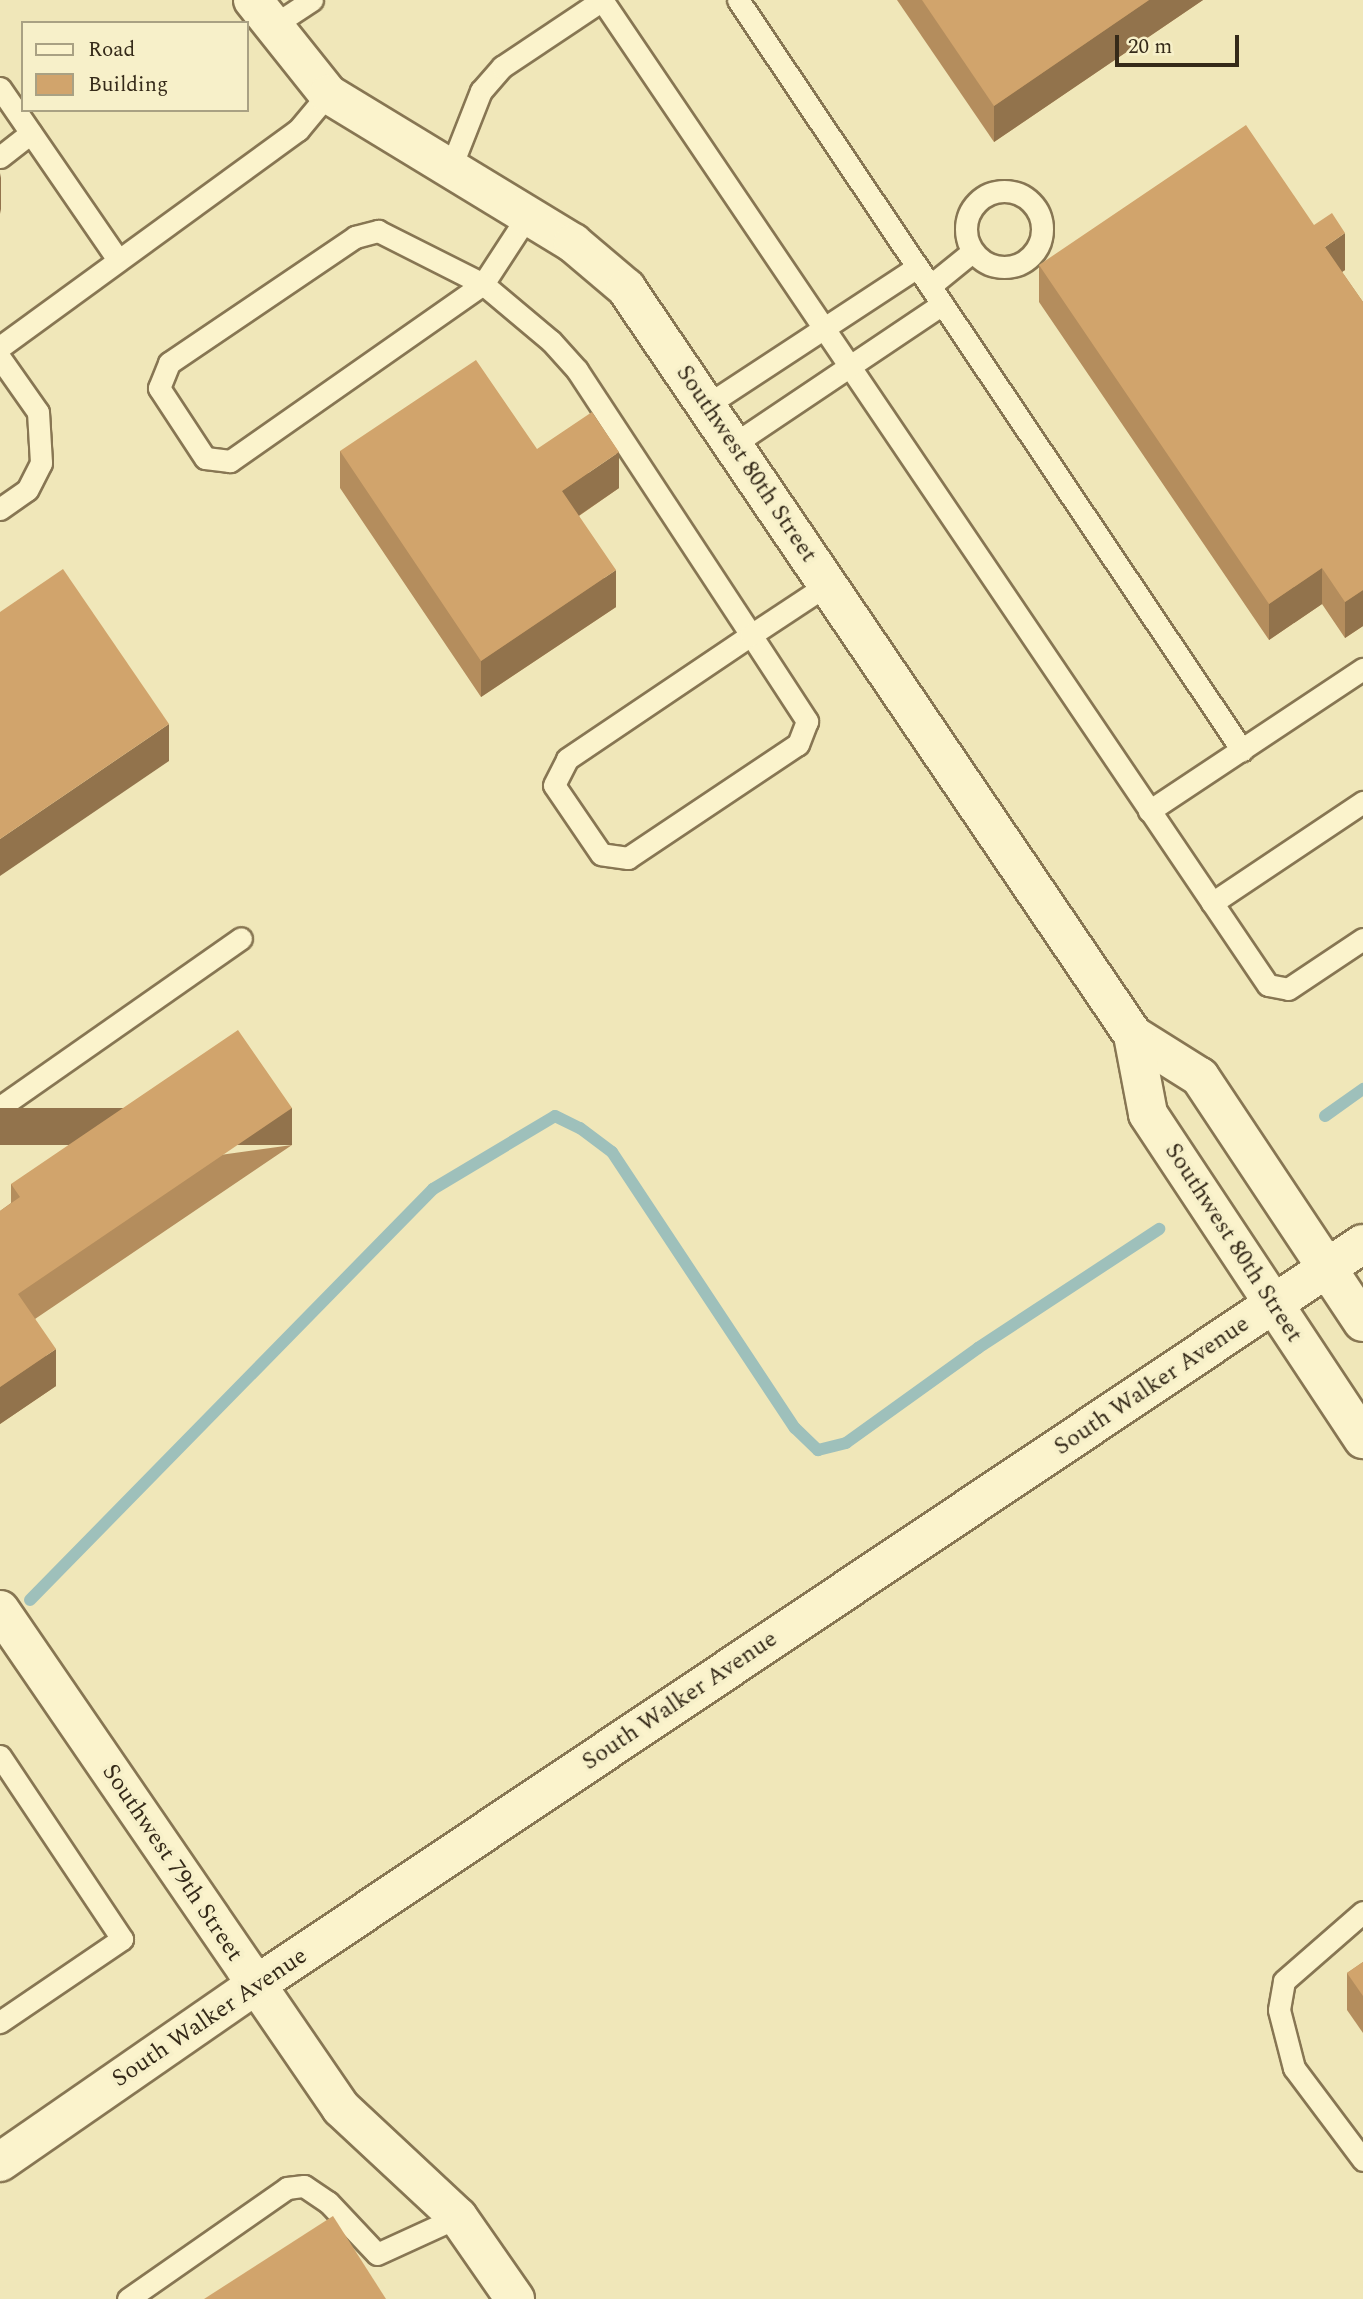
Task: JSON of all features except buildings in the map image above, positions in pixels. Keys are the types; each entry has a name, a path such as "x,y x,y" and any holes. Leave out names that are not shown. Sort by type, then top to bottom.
{"street":[{"name":"Southwest 80th Street","path":"262,13 328,94 573,243 626,288 1133,1035 1148,1114 1363,1440"},
{"name":"Southwest 80th Street","path":"1133,1035 1200,1077 1363,1322"},
{"name":"South Walker Avenue","path":"0,2162 256,1985 1363,1244"},
{"name":"Southwest 79th Street","path":"0,1610 341,2108 458,2217 515,2299"}],"lane":[{"path":"262,13 312,0"},
{"path":"451,167 481,91 502,67 602,0 826,327 1268,985 1288,989 1363,939"},
{"path":"737,0 1242,750"},
{"path":"0,88 117,258"},
{"path":"0,347 117,258 298,130 328,94"},
{"path":"0,157 31,134"},
{"path":"528,215 483,284 230,461 205,458 159,388 169,363 355,237 378,230 483,284 516,308 577,370 751,635 807,721 798,744 628,858 601,854 554,785 567,759 751,635 828,584"},
{"path":"930,286 973,251"},
{"path":"707,405 917,267"},
{"path":"734,444 853,367 942,304"},
{"path":"0,358 38,412 41,463 27,490 0,509"},
{"path":"1149,811 1363,669"},
{"path":"1212,903 1363,803"},
{"path":"0,1107 241,938"},
{"path":"0,1756 122,1939 0,2022"},
{"path":"1363,1912 1284,1981 1279,2010 1294,2068 1363,2160"},
{"path":"128,2299 287,2188 304,2186 328,2202 377,2254 458,2217"}],"waterway":[{"path":"1325,1116 1363,1089"},
{"path":"30,1600 433,1189 555,1116 580,1128 612,1152 795,1428 818,1450 846,1443 978,1348 1159,1229"}]}
